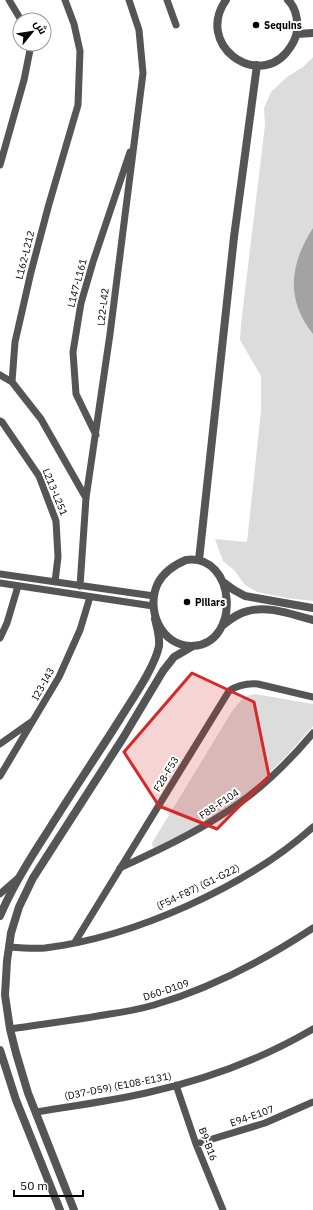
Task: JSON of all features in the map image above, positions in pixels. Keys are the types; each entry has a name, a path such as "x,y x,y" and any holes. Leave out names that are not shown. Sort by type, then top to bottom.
{"street":[{"path":"10,0 17,12"},
{"name":"L162-L212","path":"12,382 15,342 31,272 78,105 80,51 74,24 66,0"},
{"name":"L22-L42","path":"80,586 86,498 96,435 143,73 139,30 129,0"},
{"path":"167,0 176,25"},
{"path":"226,0 220,11 218,21 218,32 222,43 228,52 236,59 246,64 257,65 271,63 283,57 292,46 297,34 298,23 296,12 288,0"},
{"path":"297,34 313,33"},
{"path":"0,165 24,80 30,52"},
{"path":"199,560 234,237 257,65"},
{"name":"L147-L161","path":"96,435 76,394 73,352 81,303 93,262 135,138"},
{"path":"0,375 12,382 41,419 86,498"},
{"name":"L213-L251","path":"0,421 39,476 56,521 58,557 55,582"},
{"path":"0,916 20,875 96,757 155,658 159,647 159,637 153,606 154,596 158,583 171,568 186,560 199,560 213,568 230,588 245,596 313,608"},
{"path":"0,574 154,596"},
{"path":"74,1210 22,1073 10,1029 3,1012 8,947 19,907 37,872 123,738 167,665 178,654 210,639 222,625 226,615 227,599 222,580"},
{"path":"0,583 153,606"},
{"path":"0,638 7,622 18,586"},
{"name":"I23-I43","path":"0,776 59,677 74,644 90,597"},
{"path":"222,625 240,613 252,609 271,610 313,620"},
{"path":"156,619 164,633 174,641 180,644 193,646"},
{"name":"F28-F53","path":"75,942 220,703 229,692 239,685 250,683 313,697"},
{"path":"0,744 34,719"},
{"name":"F88-F104","path":"120,869 175,842 226,812 254,791 281,767 313,733"},
{"name":"(F54-F87) (G1-G22)","path":"8,947 45,948 75,942 108,934 173,912 265,864 290,847 313,827"},
{"path":"0,894 20,875"},
{"name":"D60-D109","path":"10,1029 76,1020 154,1005 207,987 232,976 276,952 313,928"},
{"name":"(D37-D59) (E108-E131)","path":"36,1112 147,1093 221,1072 277,1049 313,1028"},
{"path":"0,1052 16,1100 60,1210"},
{"name":"B9-B16","path":"176,1085 196,1144 223,1210"},
{"name":"E94-E107","path":"196,1144 265,1123 313,1102"}],"highlighted area":[{"path":"192,673 254,702 269,776 217,829 159,806 124,752"}],"shaded area":[{"path":"313,57 313,601 257,592 245,585 234,570 223,561 215,539 247,542 261,411 261,376 240,340 265,125 264,108 271,92 287,77 303,67"},
{"path":"313,228 313,334 304,321 298,308 294,281 299,255"},
{"path":"255,694 313,704 313,726 273,769 240,799 220,813 175,839 156,848 153,847 152,843 231,713 244,699"}],"place":[{"name":"Sequins","path":"256,25"},
{"name":"Pillars","path":"187,602"}]}
